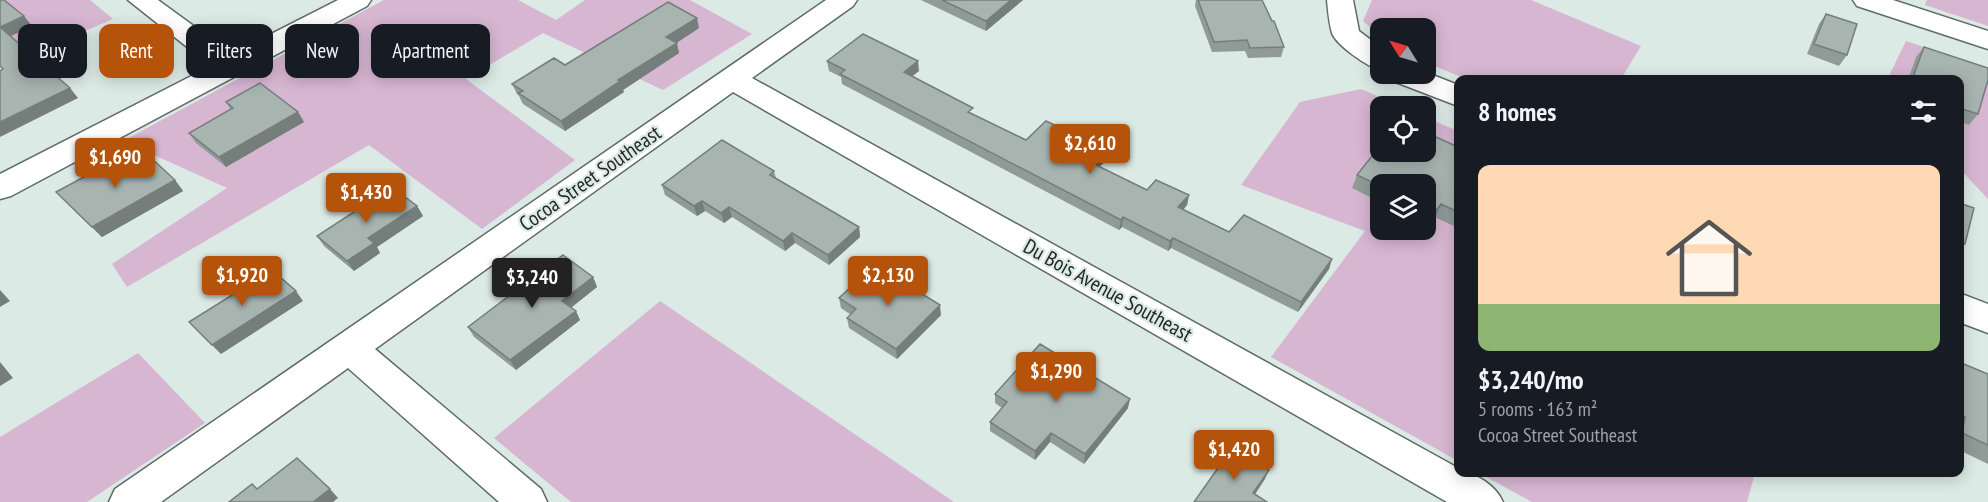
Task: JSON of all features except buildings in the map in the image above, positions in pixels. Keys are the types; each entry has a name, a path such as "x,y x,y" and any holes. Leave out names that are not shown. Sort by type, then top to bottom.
{"street":[{"path":"141,0 186,34"},
{"path":"273,45 358,0"},
{"name":"Cocoa Street Southeast","path":"129,502 844,0"},
{"path":"1340,0 1346,34 1370,53"},
{"path":"1866,0 1988,40"},
{"path":"0,188 210,78"},
{"name":"Du Bois Avenue Southeast","path":"732,79 1483,502"},
{"path":"1428,84 1454,94"},
{"path":"1964,309 1988,319"},
{"path":"348,347 527,502"}],"shaded area":[{"path":"0,0 90,0 113,19 87,30 87,24 18,24 18,59 0,67"},
{"path":"384,0 518,0 556,20 585,0 690,0 752,34 663,90 543,33 490,65 490,24 371,24 371,78 468,78 466,79 575,160 482,229 369,145 127,287 112,264 227,188 123,141 240,78 273,78 273,60 285,53 285,78 359,78 359,24 340,24"},
{"path":"1372,0 1531,0 1641,46 1623,75 1456,75 1436,67 1436,18 1370,18 1370,27 1363,21"},
{"path":"1927,0 1988,0 1988,26 1925,5"},
{"path":"1906,41 1988,69 1988,199 1964,173 1964,75 1889,75"},
{"path":"1361,89 1377,96 1370,96 1370,162 1436,162 1436,122 1454,129 1454,459 1271,357 1365,231 1241,185 1300,102"},
{"path":"660,301 954,502 571,502 494,438"},
{"path":"138,353 205,423 87,502 0,502 0,437"},
{"path":"1486,477 1754,477 1747,502 1532,502"}]}
